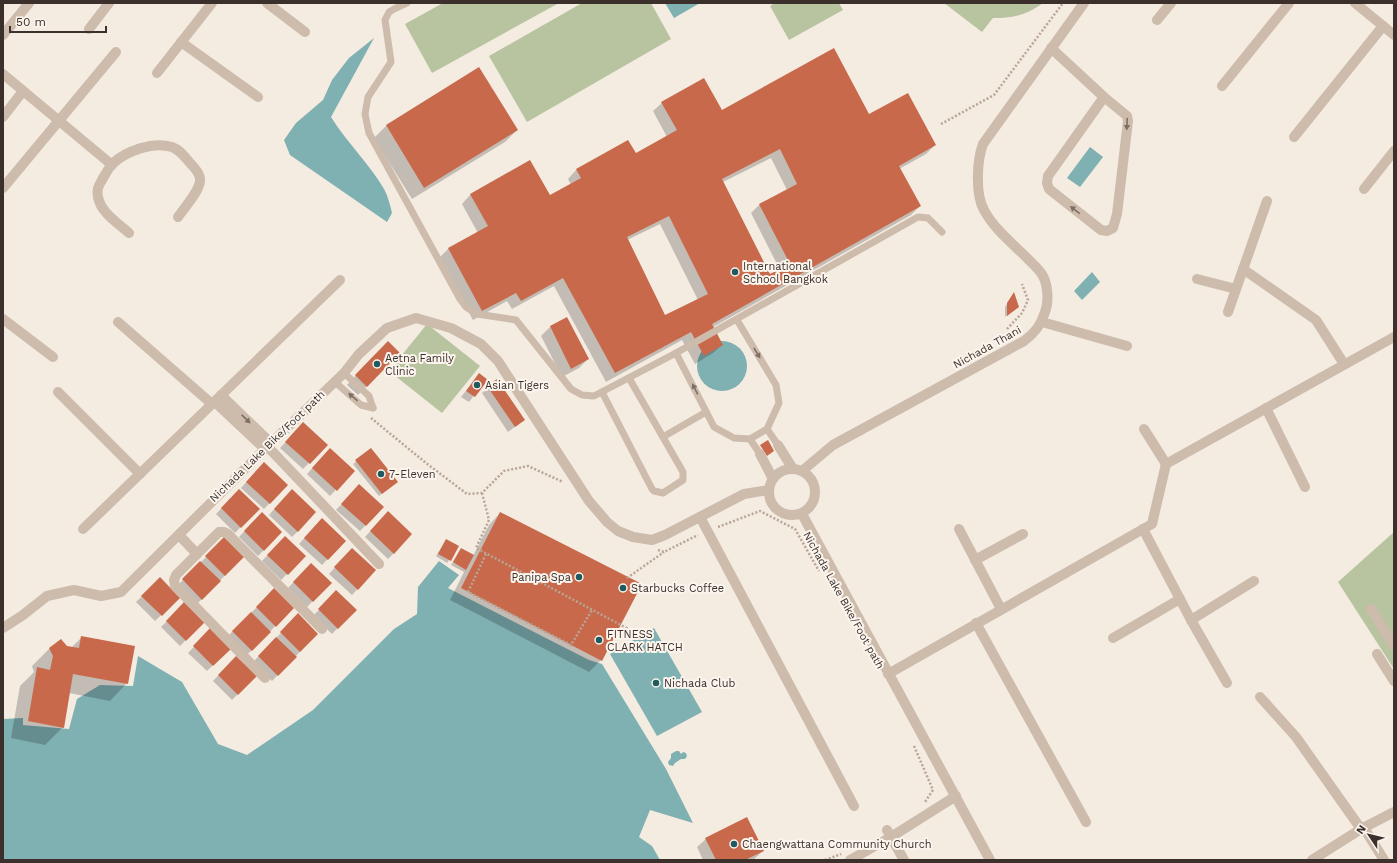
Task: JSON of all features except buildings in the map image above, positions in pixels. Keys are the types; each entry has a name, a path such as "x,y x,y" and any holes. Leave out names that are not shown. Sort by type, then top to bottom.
{"street":[{"path":"3,35 29,3"},
{"path":"89,29 109,3"},
{"path":"157,73 212,3"},
{"path":"267,3 305,32"},
{"name":"Nichada Thani","path":"798,470 833,444 1024,341 1034,334 1042,322 1047,306 1047,290 1043,276 991,222 983,208 979,193 978,169 983,144 1084,3"},
{"path":"1157,20 1171,3"},
{"path":"1222,86 1289,3"},
{"path":"1355,3 1394,35"},
{"path":"1294,137 1383,26"},
{"path":"181,42 258,97"},
{"path":"1051,48 1127,116 1128,121 1117,214 1113,228 1107,231 1101,230 1049,189 1047,183 1048,176 1104,97"},
{"path":"3,188 116,52"},
{"path":"3,74 112,165"},
{"path":"3,117 23,91"},
{"path":"129,233 109,216 101,206 98,196 98,188 112,165 137,149 159,145 171,147 180,151 200,176 200,182 196,191 178,217"},
{"path":"1364,189 1394,152"},
{"path":"1228,312 1267,201"},
{"path":"1243,269 1316,320 1344,364"},
{"path":"1197,279 1236,289"},
{"path":"83,529 340,280"},
{"path":"3,628 23,615 47,596 74,590 101,596 121,592 344,373 359,354 387,328 416,318 451,328 480,344 498,361 589,501 607,522 618,532 632,537 652,540 744,494 768,490"},
{"path":"3,319 53,357"},
{"path":"118,322 216,400 268,446 379,564"},
{"path":"1042,322 1127,346"},
{"path":"1166,464 1394,337"},
{"path":"58,392 140,474"},
{"path":"1266,408 1305,487"},
{"path":"888,674 1152,524 1166,464 1144,429"},
{"path":"778,445 798,470 812,480 815,488 814,500 810,507 802,514 792,516 778,511 770,502 768,490 773,479 782,471 798,470"},
{"path":"760,454 773,479"},
{"path":"802,514 990,860"},
{"path":"700,517 854,806"},
{"path":"959,529 1001,609"},
{"path":"1143,529 1191,620 1227,682"},
{"path":"265,678 175,586 174,580 176,575 220,532 228,534 322,630"},
{"path":"975,560 1023,534"},
{"path":"179,535 197,554"},
{"path":"1191,620 1254,581"},
{"path":"1112,638 1180,599"},
{"path":"1371,609 1394,646"},
{"path":"976,623 1086,822"},
{"path":"1377,654 1394,681"},
{"path":"1260,697 1296,737 1384,860"},
{"path":"848,855 889,834 956,796"},
{"path":"1312,860 1362,828 1394,812"},
{"path":"889,834 904,860"}],"lane":[{"path":"408,3 389,12 385,20 391,62 368,98 365,114 369,133 460,299 466,307 477,314 516,320 571,389 582,395 594,396 629,378 737,320 918,217 928,218 942,232"},
{"path":"676,353 714,427 734,438 750,439 767,429 779,403 776,385 737,320"},
{"path":"335,382 361,404 373,408 369,396 344,373"},
{"path":"602,392 652,489 663,493 683,480 683,472 629,378"},
{"path":"663,437 706,412"},
{"path":"767,429 778,445"},
{"path":"750,439 760,454"}],"path":[{"path":"941,124 994,95 1063,3"},
{"path":"1008,329 1022,312 1028,300 1022,284"},
{"path":"367,414 426,463 467,494 482,494 504,471 528,466 564,482 567,487"},
{"path":"482,494 490,520 476,548 634,632"},
{"name":"Nichada Lake Bike/Foot path","path":"627,578 664,552 689,538 760,511 795,529 822,578"},
{"path":"656,549 664,552"},
{"path":"486,554 468,592 571,645 592,610"},
{"path":"911,739 933,790 921,808"},
{"path":"825,860 848,855"}],"green space":[{"path":"443,3 559,3 432,73 405,24"},
{"path":"582,3 651,3 671,39 527,122 489,56"},
{"path":"775,3 839,3 843,10 789,40 770,6"},
{"path":"944,3 1043,3 1020,15 993,18 982,32"},
{"path":"427,324 480,366 442,413 389,371"},
{"path":"1394,532 1394,669 1338,582"}],"water":[{"path":"665,3 700,3 674,18"},
{"path":"374,38 331,117 344,136 372,170 384,189 392,213 387,222 290,155 284,140 296,123 323,100 332,80 349,58"},
{"path":"1090,147 1103,157 1080,187 1067,178"},
{"path":"1092,272 1100,282 1082,300 1074,291"},
{"path":"717,341 727,341 740,348 747,361 747,371 740,384 727,391 717,391 708,387 701,380 697,371 697,361 701,352 708,345"},
{"path":"439,561 459,575 448,588 589,660 602,664 666,769 693,823 650,810 639,837 652,846 660,860 3,860 3,719 23,718 23,725 69,729 77,699 100,685 133,686 138,656 182,682 218,744 247,755 313,710 394,629 417,614 418,587"},
{"name":"Nichada Club","path":"654,628 702,712 657,736 610,654"},
{"path":"679,751 681,754 683,752 686,753 687,756 685,759 681,759 675,763 673,766 669,765 668,762 671,758 671,754"}],"place":[{"name":"International School Bangkok","path":"735,272"},
{"name":"Aetna Family Clinic","path":"377,364"},
{"name":"Asian Tigers","path":"477,385"},
{"name":"7-Eleven","path":"381,474"},
{"name":"Panipa Spa","path":"579,577"},
{"name":"Starbucks Coffee","path":"623,588"},
{"name":"FITNESS CLARK HATCH","path":"599,640"},
{"name":"Nichada Club","path":"656,683"},
{"name":"Chaengwattana Community Church","path":"734,844"}]}
